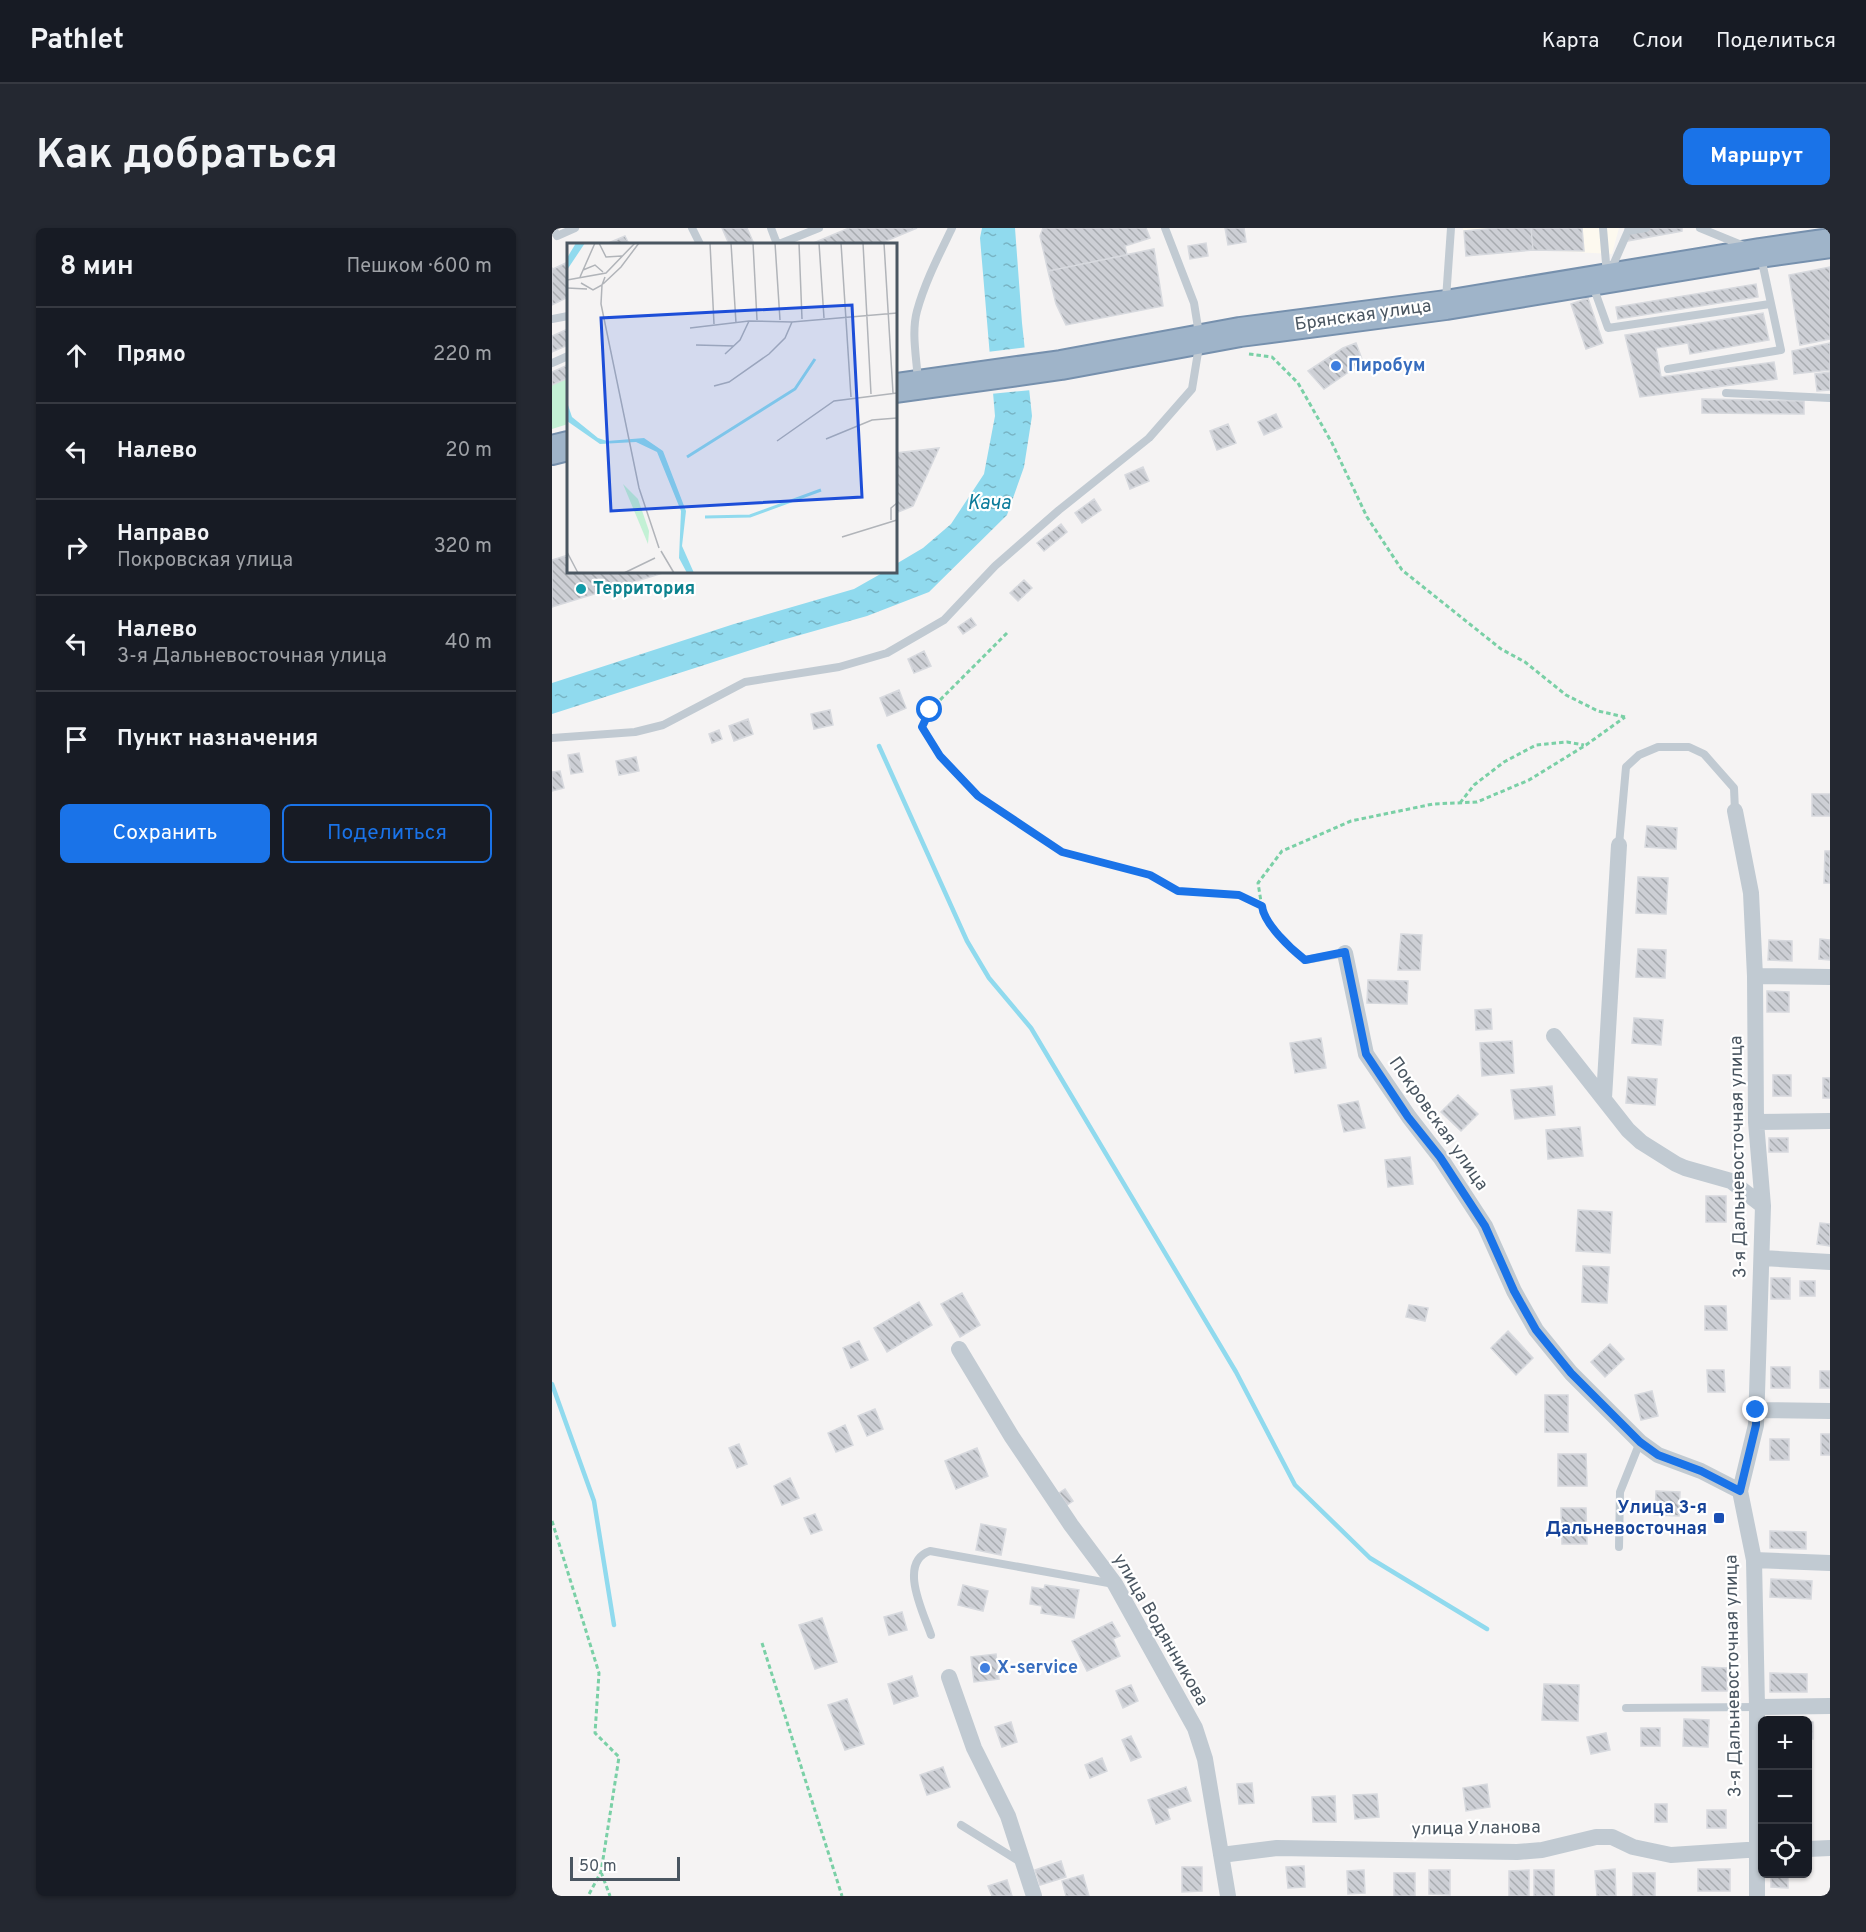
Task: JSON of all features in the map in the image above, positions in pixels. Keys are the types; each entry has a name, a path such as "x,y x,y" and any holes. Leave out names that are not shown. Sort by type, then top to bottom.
{"highway":[{"name":"Брянская улица","path":"907,386 1061,365 1252,331 1446,305 1760,252 1830,243"},
{"path":"552,450 567,446"}],"street":[{"name":"3-я Дальневосточная улица","path":"1735,811 1750,893 1755,976 1756,1122 1763,1206 1756,1425 1740,1491 1754,1560 1759,1824"},
{"path":"1604,1098 1619,845"},
{"name":"Покровская улица","path":"1345,952 1366,1054 1408,1117 1440,1157 1485,1226 1514,1291 1536,1330 1571,1373 1640,1442 1658,1455 1701,1471 1740,1491"},
{"path":"1755,976 1830,977"},
{"path":"1554,1036 1628,1130 1641,1142 1685,1168 1731,1181 1763,1206"},
{"path":"1756,1122 1830,1121"},
{"path":"1762,1258 1830,1262"},
{"name":"улица Водянникова","path":"959,1349 1012,1437 1071,1525 1115,1584 1195,1728 1205,1759 1228,1896"},
{"path":"1756,1410 1830,1411"},
{"path":"1754,1560 1830,1563"},
{"path":"949,1677 974,1748 1008,1816 1034,1896"},
{"path":"1757,1707 1830,1706"},
{"name":"улица Уланова","path":"1221,1855 1277,1848 1516,1852 1542,1850 1596,1837 1612,1837 1633,1846 1671,1855 1758,1849"},
{"path":"1812,1849 1830,1848"},
{"name":"3-я Дальневосточная улица","path":"1757,1896 1758,1878"}],"lane":[{"path":"553,228 557,236 575,228"},
{"path":"692,228 700,243"},
{"path":"771,228 778,243"},
{"path":"781,243 819,228"},
{"path":"907,386 917,313 932,270 952,228"},
{"path":"552,738 635,732 663,725 745,682 839,667 887,653 944,620 995,566 1059,510 1149,438 1192,389 1200,340 1194,303 1165,228"},
{"path":"1446,305 1451,228"},
{"path":"1603,228 1599,279 1608,328 1770,304"},
{"path":"1599,279 1628,231 1646,228"},
{"path":"1668,369 1781,350 1760,252 1700,228"},
{"path":"552,319 567,316"},
{"path":"552,363 567,356"},
{"path":"1726,393 1830,398"},
{"path":"1619,845 1626,767 1639,754 1658,747 1689,747 1704,754 1734,788 1735,811"},
{"path":"1305,960 1345,952"},
{"path":"1618,1547 1622,1481 1640,1442"},
{"path":"931,1635 912,1576 915,1565 924,1553 930,1551 1115,1584"},
{"path":"1626,1708 1757,1707"},
{"path":"961,1825 1023,1864"}],"path":[{"path":"1244,353 1272,357 1298,383 1332,444 1367,517 1402,570 1501,649 1525,662 1566,695 1598,711 1625,717 1586,745 1529,780 1477,802 1432,804 1351,821 1282,851 1258,883 1263,914 1293,951 1305,960"},
{"path":"1007,633 930,710 922,727 940,756 978,796 1062,852 1150,875 1178,891 1239,895 1262,906"},
{"path":"1460,803 1474,785 1496,768 1536,745 1567,742 1586,745"},
{"path":"552,1521 599,1674 596,1733 619,1757 601,1872 588,1896"},
{"path":"762,1643 842,1896"},
{"path":"601,1872 610,1896"}],"shaded area":[{"path":"1463,228 1619,228 1612,254 1534,250 1466,256"}],"green space":[{"path":"567,378 567,424 552,429 552,385"}],"water":[{"name":"Кача","path":"982,228 1015,228 1032,416 1024,467 1007,515 929,592 867,616 779,641 552,714 552,683 734,624 854,589 882,573 897,573 897,563 923,548 951,524 984,474 995,416 980,238"}],"pier":[{"path":"1028,347 1032,390 990,394 987,352"}],"building":[{"path":"722,228 747,228 754,243 729,243"},
{"path":"849,228 917,228 881,243 813,243"},
{"path":"1043,228 1146,228 1150,238 1125,246 1127,255 1048,271 1040,236"},
{"path":"1225,228 1244,228 1246,242 1228,245"},
{"path":"1531,228 1533,250 1466,256 1464,231"},
{"path":"1531,228 1582,228 1584,251 1533,250"},
{"path":"1625,228 1682,228 1682,231 1627,241"},
{"path":"625,236 628,243 608,243"},
{"path":"1206,243 1208,256 1190,259 1188,246"},
{"path":"1154,249 1163,306 1066,325 1056,304 1048,271"},
{"path":"567,262 567,298 552,305 552,268"},
{"path":"1830,267 1830,339 1800,345 1789,275"},
{"path":"1756,284 1758,297 1618,319 1616,307"},
{"path":"1588,298 1603,343 1586,349 1571,304"},
{"path":"1763,313 1769,340 1690,354 1688,343 1656,348 1661,377 1774,362 1777,379 1640,397 1625,335"},
{"path":"567,329 567,345 552,352 552,336"},
{"name":"Пиробум","path":"1356,343 1363,362 1324,389 1308,371 1343,348"},
{"path":"1830,343 1830,370 1794,374 1792,351"},
{"path":"567,365 567,378 552,385 552,372"},
{"path":"1830,372 1830,390 1817,391 1815,374"},
{"path":"1702,399 1804,401 1804,414 1702,413"},
{"path":"1276,414 1282,427 1264,435 1258,422"},
{"path":"1228,424 1236,443 1217,450 1210,431"},
{"path":"939,448 913,506 897,513 897,453"},
{"path":"1143,467 1149,481 1130,489 1125,475"},
{"path":"1094,499 1101,510 1082,523 1075,513"},
{"path":"1061,524 1067,532 1044,551 1037,543"},
{"name":"Территория","path":"567,555 567,573 663,573 552,607 552,560"},
{"path":"1024,580 1032,588 1018,601 1010,593"},
{"path":"971,618 976,625 963,634 958,627"},
{"path":"924,651 931,666 914,673 908,659"},
{"path":"899,690 906,708 887,716 880,698"},
{"path":"830,710 833,725 814,729 811,714"},
{"path":"748,719 753,734 734,741 729,726"},
{"path":"719,730 722,739 712,743 709,734"},
{"path":"579,753 583,772 571,774 568,755"},
{"path":"636,757 639,771 619,775 616,761"},
{"path":"560,771 564,788 552,791 552,772"},
{"path":"1812,794 1830,794 1830,816 1812,816"},
{"path":"1647,826 1677,828 1676,849 1645,847"},
{"path":"1825,851 1830,851 1830,883 1824,883"},
{"path":"1638,877 1668,878 1666,914 1636,913"},
{"path":"1401,934 1422,935 1420,970 1398,970"},
{"path":"1820,939 1830,940 1830,960 1819,959"},
{"path":"1769,940 1792,941 1792,961 1768,960"},
{"path":"1638,949 1666,950 1665,978 1636,977"},
{"path":"1368,980 1408,981 1407,1004 1367,1003"},
{"path":"1767,991 1789,992 1789,1012 1767,1012"},
{"path":"1491,1009 1492,1029 1476,1030 1475,1010"},
{"path":"1634,1018 1663,1020 1661,1045 1632,1043"},
{"path":"1321,1038 1326,1068 1295,1073 1290,1043"},
{"path":"1512,1041 1514,1073 1482,1076 1480,1043"},
{"path":"1773,1075 1791,1075 1791,1096 1773,1096"},
{"path":"1628,1077 1657,1079 1655,1105 1626,1103"},
{"path":"1823,1078 1830,1078 1830,1098 1823,1098"},
{"path":"1552,1086 1555,1115 1515,1119 1511,1090"},
{"path":"1458,1095 1478,1114 1461,1131 1441,1112"},
{"path":"1358,1101 1365,1128 1344,1132 1338,1105"},
{"path":"1580,1127 1583,1156 1548,1159 1546,1130"},
{"path":"1769,1138 1788,1138 1788,1152 1769,1152"},
{"path":"1410,1157 1413,1184 1388,1187 1385,1160"},
{"path":"1706,1196 1726,1196 1726,1222 1706,1222"},
{"path":"1578,1210 1612,1212 1610,1253 1576,1251"},
{"path":"1820,1223 1830,1224 1830,1246 1817,1244"},
{"path":"1583,1266 1609,1267 1607,1303 1582,1302"},
{"path":"1771,1278 1790,1278 1790,1299 1771,1299"},
{"path":"1800,1281 1815,1281 1815,1296 1800,1296"},
{"path":"962,1293 980,1325 960,1337 941,1304"},
{"path":"919,1302 932,1325 887,1352 874,1328"},
{"path":"1409,1305 1428,1308 1425,1321 1406,1317"},
{"path":"1705,1306 1726,1306 1727,1330 1705,1330"},
{"path":"1508,1331 1533,1358 1516,1375 1491,1348"},
{"path":"859,1341 868,1360 851,1368 843,1348"},
{"path":"1610,1344 1624,1359 1605,1377 1591,1362"},
{"path":"1771,1367 1790,1367 1790,1388 1771,1388"},
{"path":"1707,1370 1724,1370 1725,1392 1708,1392"},
{"path":"1820,1371 1830,1371 1830,1388 1820,1388"},
{"path":"1652,1391 1658,1416 1641,1420 1635,1395"},
{"path":"1545,1395 1568,1395 1568,1432 1545,1432"},
{"path":"875,1409 883,1429 867,1436 858,1416"},
{"path":"845,1425 853,1445 836,1452 828,1433"},
{"path":"1821,1434 1830,1434 1830,1455 1821,1455"},
{"path":"1770,1439 1789,1439 1789,1460 1770,1460"},
{"path":"739,1444 747,1464 737,1468 729,1448"},
{"path":"977,1448 988,1476 956,1489 945,1461"},
{"path":"1558,1454 1586,1454 1587,1486 1558,1486"},
{"path":"790,1478 799,1498 782,1505 774,1486"},
{"path":"1065,1489 1073,1501 1067,1505 1059,1493"},
{"path":"1656,1491 1680,1492 1679,1516 1655,1515"},
{"path":"1561,1508 1586,1508 1587,1544 1562,1544"},
{"path":"815,1514 822,1530 811,1534 804,1518"},
{"path":"981,1524 1006,1529 1001,1555 976,1550"},
{"path":"1770,1531 1806,1532 1806,1549 1770,1548"},
{"path":"1771,1579 1812,1581 1811,1599 1770,1597"},
{"path":"963,1585 988,1591 983,1611 958,1605"},
{"path":"1045,1585 1079,1590 1074,1618 1041,1613 1042,1606 1030,1604 1032,1587 1044,1589"},
{"path":"902,1612 907,1630 889,1635 884,1617"},
{"path":"822,1618 837,1662 815,1669 799,1625"},
{"path":"1112,1622 1120,1636 1113,1639 1120,1656 1087,1671 1072,1641"},
{"path":"996,1654 999,1679 974,1682 971,1657"},
{"path":"1702,1667 1727,1668 1727,1691 1702,1691"},
{"path":"1770,1673 1807,1674 1807,1692 1770,1692"},
{"path":"912,1676 918,1696 894,1704 888,1684"},
{"path":"1544,1684 1579,1685 1578,1721 1542,1720"},
{"path":"1131,1685 1138,1701 1123,1708 1116,1691"},
{"path":"847,1699 864,1744 845,1750 828,1705"},
{"path":"1684,1719 1709,1720 1708,1747 1683,1746"},
{"path":"1011,1722 1017,1742 1002,1747 995,1727"},
{"path":"1641,1728 1660,1728 1660,1746 1641,1746"},
{"path":"1606,1733 1610,1750 1591,1754 1587,1737"},
{"path":"1131,1736 1141,1757 1131,1761 1122,1740"},
{"path":"1102,1758 1107,1771 1090,1778 1085,1765"},
{"path":"943,1767 950,1787 927,1795 920,1775"},
{"path":"1252,1783 1254,1803 1239,1804 1237,1784"},
{"path":"1487,1784 1490,1807 1466,1811 1463,1788"},
{"path":"1186,1787 1191,1801 1167,1809 1170,1819 1156,1824 1148,1800"},
{"path":"1377,1794 1379,1817 1355,1819 1353,1795"},
{"path":"1335,1796 1336,1822 1313,1822 1312,1797"},
{"path":"1655,1804 1667,1804 1667,1822 1655,1822"},
{"path":"1707,1810 1726,1810 1726,1828 1707,1828"},
{"path":"1061,1861 1066,1877 1040,1885 1035,1870"},
{"path":"1304,1866 1305,1887 1288,1888 1286,1867"},
{"path":"1182,1867 1202,1867 1202,1891 1182,1892"},
{"path":"1615,1869 1616,1896 1597,1896 1595,1871"},
{"path":"1698,1869 1730,1869 1730,1891 1698,1891"},
{"path":"1364,1870 1365,1893 1348,1894 1347,1871"},
{"path":"1429,1870 1450,1870 1450,1895 1429,1894"},
{"path":"1529,1870 1529,1896 1509,1896 1509,1871"},
{"path":"1534,1870 1554,1870 1554,1896 1534,1896"},
{"path":"1394,1873 1415,1873 1415,1896 1394,1896"},
{"path":"1633,1873 1655,1873 1655,1896 1633,1896"},
{"path":"1083,1875 1089,1896 1066,1896 1062,1881"},
{"path":"1771,1878 1788,1878 1788,1888 1771,1887"},
{"path":"1007,1880 1012,1896 992,1896 988,1886"}],"waterway":[{"path":"879,746 967,941 989,978 1031,1028 1236,1372 1295,1485 1370,1558 1487,1629"},
{"path":"552,1384 594,1501 614,1625"}],"place":[{"name":"Пиробум","path":"1336,366"},
{"name":"Территория","path":"581,589"},
{"name":"Улица 3-я Дальневосточная","path":"1719,1518"},
{"name":"X-service","path":"985,1668"}],"route":[{"path":"930,710 922,727 940,756 978,796 1062,852 1150,875 1178,891 1239,895 1262,906 1263,914 1293,951 1305,960 1345,952 1363,1047 1371,1063 1408,1117 1440,1157 1485,1226 1514,1291 1536,1330 1571,1373 1640,1442 1658,1455 1701,1471 1740,1491 1756,1425 1756,1410"}]}
